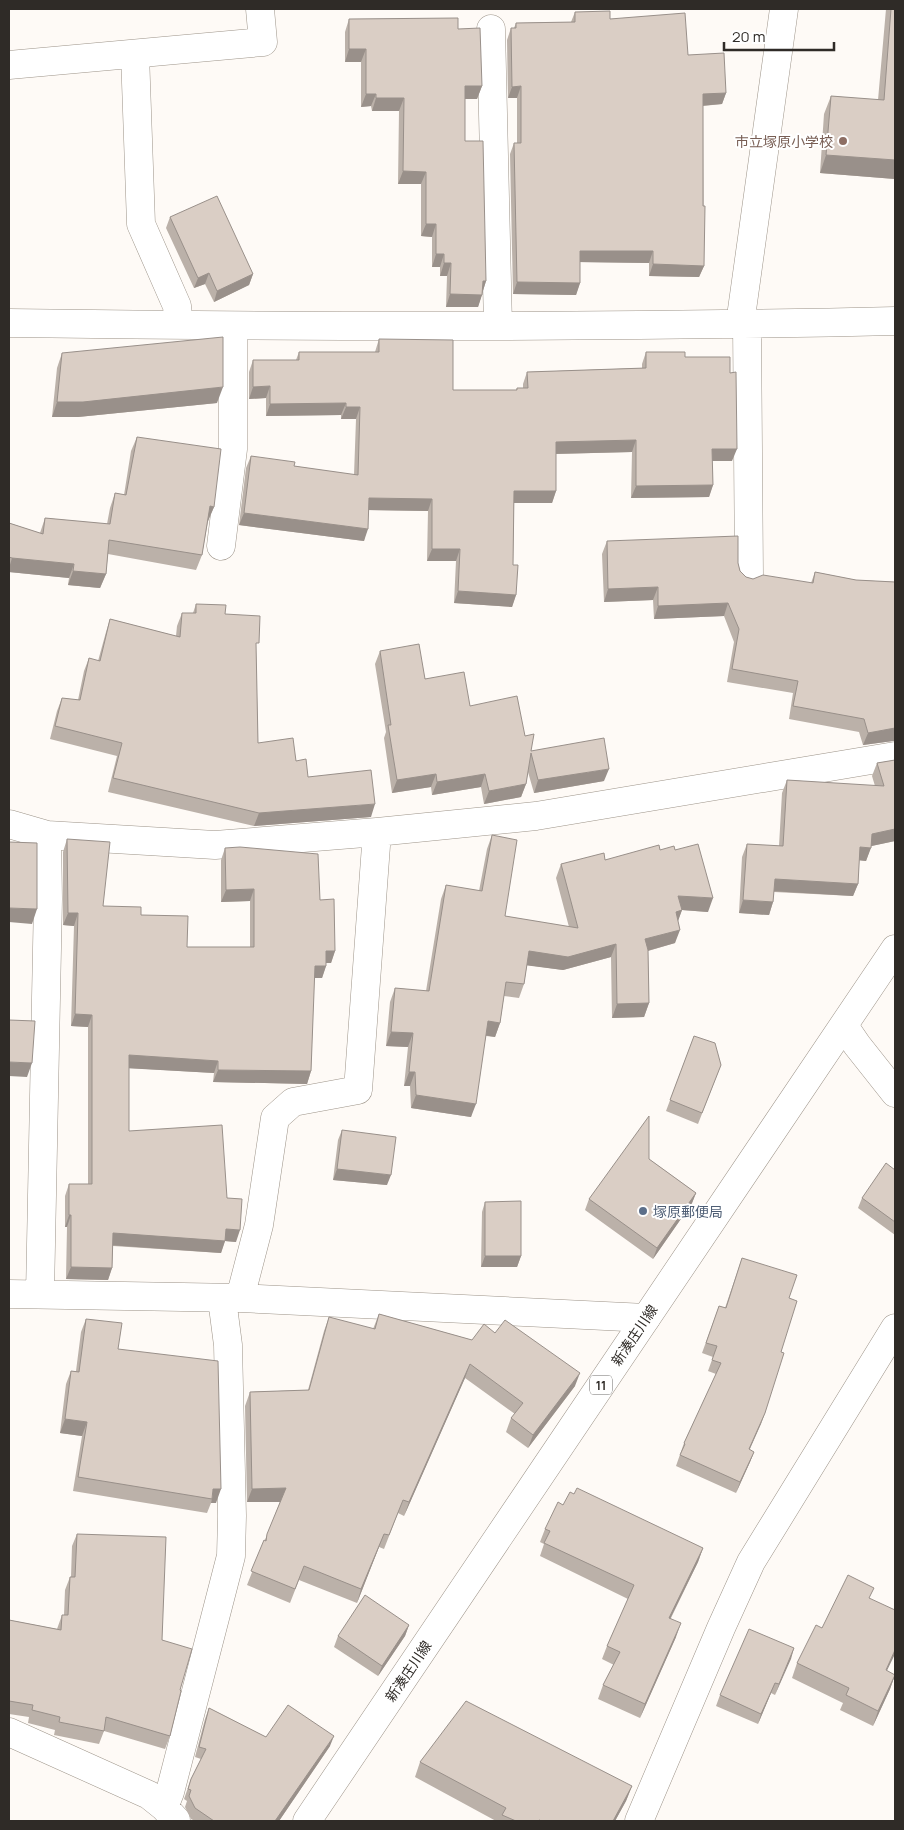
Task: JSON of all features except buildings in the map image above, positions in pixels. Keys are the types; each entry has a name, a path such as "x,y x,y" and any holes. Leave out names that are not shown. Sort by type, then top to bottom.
{"street":[{"path":"9,65 263,42 260,9"},
{"path":"749,576 743,324 784,9"},
{"path":"491,29 498,326"},
{"path":"135,54 141,224 177,306 179,326"},
{"path":"9,323 179,326 498,326 743,324 895,320"},
{"path":"221,546 233,449 233,326"},
{"path":"9,824 47,835 215,845 377,832 536,816 895,756"},
{"path":"171,1814 170,1792 231,1556 228,1345 231,1299 260,1225 275,1118 293,1102 358,1090 377,832"},
{"path":"40,1294 48,899 47,835"},
{"name":"新湊庄川線","path":"307,1821 895,949"},
{"path":"844,1026 895,1093"},
{"path":"9,1294 231,1299 646,1318"},
{"path":"639,1821 720,1628 751,1562 895,1328"},
{"path":"9,1732 149,1795 171,1814"}],"place":[{"name":"市立塚原小学校","path":"843,141"},
{"name":"塚原郵便局","path":"643,1211"}]}
